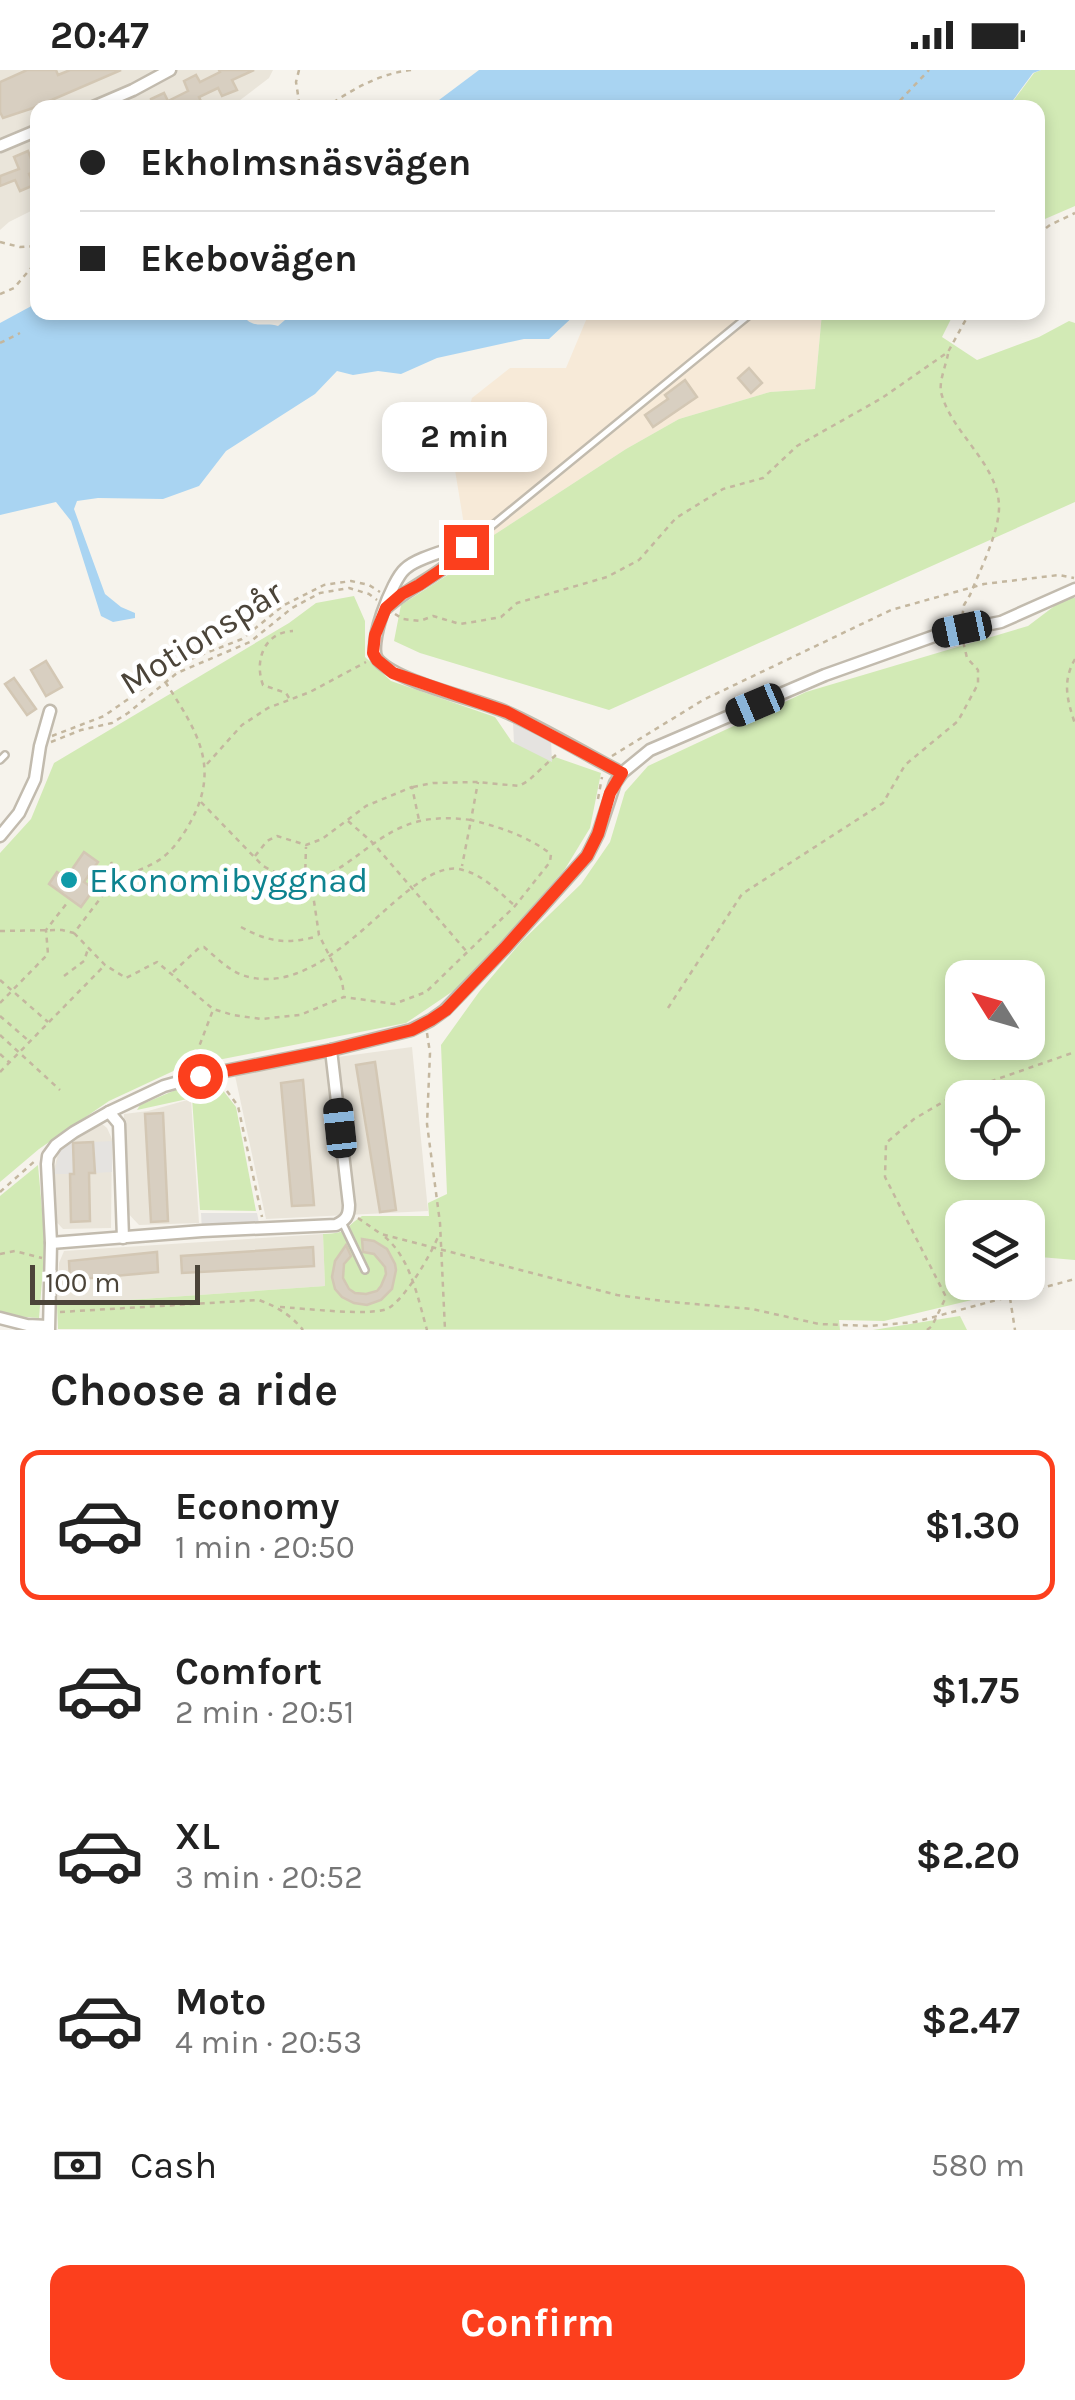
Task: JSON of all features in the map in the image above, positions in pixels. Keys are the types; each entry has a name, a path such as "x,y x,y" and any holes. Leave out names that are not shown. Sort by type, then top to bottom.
{"street":[{"path":"110,100 170,70"},
{"path":"0,146 30,133"},
{"path":"387,604 456,560 466,547 461,545 406,567 396,578 375,635 373,653 377,660 393,673 507,712 601,766 622,773"},
{"path":"0,1318 48,1328 48,1156 65,1138 164,1086 412,1030 431,1020 446,1010 505,948 587,856 610,793 622,773 650,750 825,675 940,634 1011,618 1075,589"},
{"path":"0,836 19,813 35,780 50,712"},
{"path":"51,1242 336,1225 346,1217 331,1050"},
{"path":"109,1112 119,1124 123,1238"}],"lane":[{"path":"466,547 742,320"},
{"path":"346,1217 366,1270"}],"path":[{"path":"299,100 296,82 300,70"},
{"path":"336,100 392,71 412,70"},
{"path":"901,100 929,70"},
{"path":"1045,229 1075,213"},
{"path":"0,242 30,246"},
{"path":"0,294 14,288 30,269"},
{"path":"668,1008 742,894 883,803 905,765 958,721 978,684 978,670 967,658 962,615 994,530 999,504 990,474 950,413 940,389 948,352 966,320"},
{"path":"0,342 20,333"},
{"path":"41,743 104,716 178,664 242,639 284,606 324,584 351,581 370,586 382,592 387,604 403,619 420,621 433,616 460,624 501,616 517,603 607,577 639,560 676,518 723,490 763,478 798,446 882,398 948,352"},
{"path":"596,810 601,766 703,700 891,610 973,587 1059,574 1075,578"},
{"name":"Motionspår","path":"41,743 112,723 165,682 191,666 250,642 292,608 320,593 349,588 387,604"},
{"path":"290,700 286,693 263,686 258,672 265,646 284,632 293,632"},
{"path":"206,765 242,726 268,708 310,692 366,662 373,653"},
{"path":"1075,659 1067,672 1066,689 1075,724"},
{"path":"74,934 112,883 164,857 185,832 201,802 206,765 186,716 165,682"},
{"path":"254,857 276,836 306,845 322,839 366,806 412,787 478,782 519,786 557,754"},
{"path":"462,869 478,782"},
{"path":"412,787 419,820"},
{"path":"0,931 74,934 105,965 126,978 157,962 214,1009 261,1020 282,1018 344,997 384,1004 426,992 514,906 550,862 551,854 516,834 471,820 419,820 374,843 345,865 305,880 274,872 254,857 201,802"},
{"path":"347,820 374,843 468,953"},
{"path":"305,880 306,845"},
{"path":"112,862 120,879"},
{"path":"172,973 204,947 230,970 248,977 269,980 287,976 344,946 412,886 445,870 462,869 490,884 514,906"},
{"path":"311,880 319,936 342,982 344,997"},
{"path":"0,1003 48,954 46,930 67,902"},
{"path":"241,927 282,943 319,936"},
{"path":"64,976 84,961 88,948"},
{"path":"0,1072 105,965"},
{"path":"0,980 49,1023"},
{"path":"200,1076 197,1052 214,1009"},
{"path":"0,1016 30,1042"},
{"path":"426,1027 430,1053 427,1124 440,1232 445,1330"},
{"path":"0,1035 60,1090"},
{"path":"927,1330 946,1297 884,1177 886,1143 914,1119 960,1092 1075,1052"},
{"path":"0,1054 10,1063"},
{"path":"214,1073 238,1106 264,1228"},
{"path":"0,1192 45,1152"},
{"path":"346,1217 392,1242 404,1261 427,1330"},
{"path":"278,1307 372,1312 390,1308 412,1283 440,1232"},
{"path":"381,1234 638,1299 752,1308 819,1324 869,1326 915,1322 1002,1300"},
{"path":"0,1254 15,1250 50,1262"},
{"path":"1045,1288 1075,1280"},
{"path":"48,1312 259,1300 278,1307 303,1330"},
{"path":"1010,1300 1014,1330"}],"shaded area":[{"path":"0,70 273,70 269,78 240,100 30,100 30,212 0,230"},
{"path":"586,320 821,320 815,389 770,392 679,419 477,546 465,531 454,464 472,398 510,368 566,368"},
{"path":"513,722 551,741 552,762 514,743"},
{"path":"412,1047 428,1211 266,1219 234,1071"},
{"path":"191,1099 199,1223 139,1225 125,1210 124,1114"},
{"path":"101,1123 112,1139 111,1228 63,1229 53,1218 57,1157 63,1144"},
{"path":"112,1141 112,1172 95,1173 93,1142"},
{"path":"73,1142 74,1174 54,1174 60,1150"},
{"path":"201,1213 257,1213 260,1228 202,1231"},
{"path":"323,1234 325,1286 57,1305 59,1263 64,1251"}],"green space":[{"path":"1075,70 1075,206 1045,219 1045,100 1014,100 1034,73"},
{"path":"821,320 950,320 942,337 977,360 1039,337 1069,321 1075,323 1075,502 609,710 420,653 394,641 401,605 468,562 477,546 626,449 679,419 770,392 815,389"},
{"path":"354,596 365,621 365,657 391,681 495,717 512,742 601,773 590,828 565,869 507,936 456,989 406,1023 182,1067 109,1101 39,1149 0,1182 0,853 31,819 54,763 316,603"},
{"path":"1065,598 1075,598 1075,1260 1045,1257 1045,1200 945,1200 945,1300 972,1300 884,1321 839,1320 840,1330 58,1329 57,1305 325,1286 323,1234 343,1231 362,1216 429,1216 428,1203 447,1194 441,1045 479,992 522,941 581,884 610,842 625,792 648,766 806,692 1028,626"},
{"path":"204,1078 218,1084 236,1107 256,1211 200,1210 192,1098 137,1110 140,1105"},
{"path":"38,1165 45,1243 39,1318 0,1311 0,1196"},
{"path":"960,1316 967,1330 873,1330"}],"water":[{"path":"479,70 1041,70 1033,73 1013,100 439,100"},
{"path":"30,307 30,320 247,320 278,326 285,320 569,320 549,339 524,339 437,358 401,374 378,371 353,375 337,371 315,394 226,451 199,486 163,499 77,501 74,509 105,594 135,613 135,618 113,622 101,616 71,521 56,502 0,515 0,323"}],"building":[{"path":"27,70 56,70 58,75 70,70 121,70 52,100 30,100 30,109 3,118 0,82"},
{"path":"254,70 232,80 237,90 222,96 218,88 199,97 200,100 170,100 188,91 184,81 196,75 200,82 220,72"},
{"path":"164,93 168,100 151,100 151,99"},
{"path":"28,151 30,156 30,187 20,191 15,180 0,186 0,176 19,169 14,157"},
{"path":"749,368 762,383 751,393 738,378"},
{"path":"685,380 697,397 653,427 645,415 668,399 665,395"},
{"path":"46,661 62,687 46,696 31,670"},
{"path":"14,678 36,709 27,715 5,684"},
{"name":"Ekonomibyggnad","path":"84,852 98,862 84,882 94,889 81,907 49,884 57,872 66,878"},
{"path":"375,1062 396,1210 380,1212 356,1065"},
{"path":"303,1080 314,1205 292,1206 281,1083"},
{"path":"163,1113 168,1221 151,1222 145,1114"},
{"path":"93,1142 95,1173 89,1173 90,1221 71,1222 73,1143"},
{"path":"362,1239 387,1249 396,1270 392,1289 381,1300 367,1305 342,1297 332,1277 335,1261 346,1245 351,1256 344,1264 343,1278 349,1289 366,1294 381,1286 385,1267 374,1254 363,1252"},
{"path":"313,1247 314,1266 182,1273 181,1256"},
{"path":"157,1252 158,1272 70,1280 69,1261"}],"place":[{"name":"Ekonomibyggnad","path":"69,880"}],"route":[{"path":"200,1076 331,1050 412,1030 431,1020 446,1010 505,948 592,848 610,793 622,773 507,712 393,673 373,653 375,635 386,608 456,560 466,547"}]}
